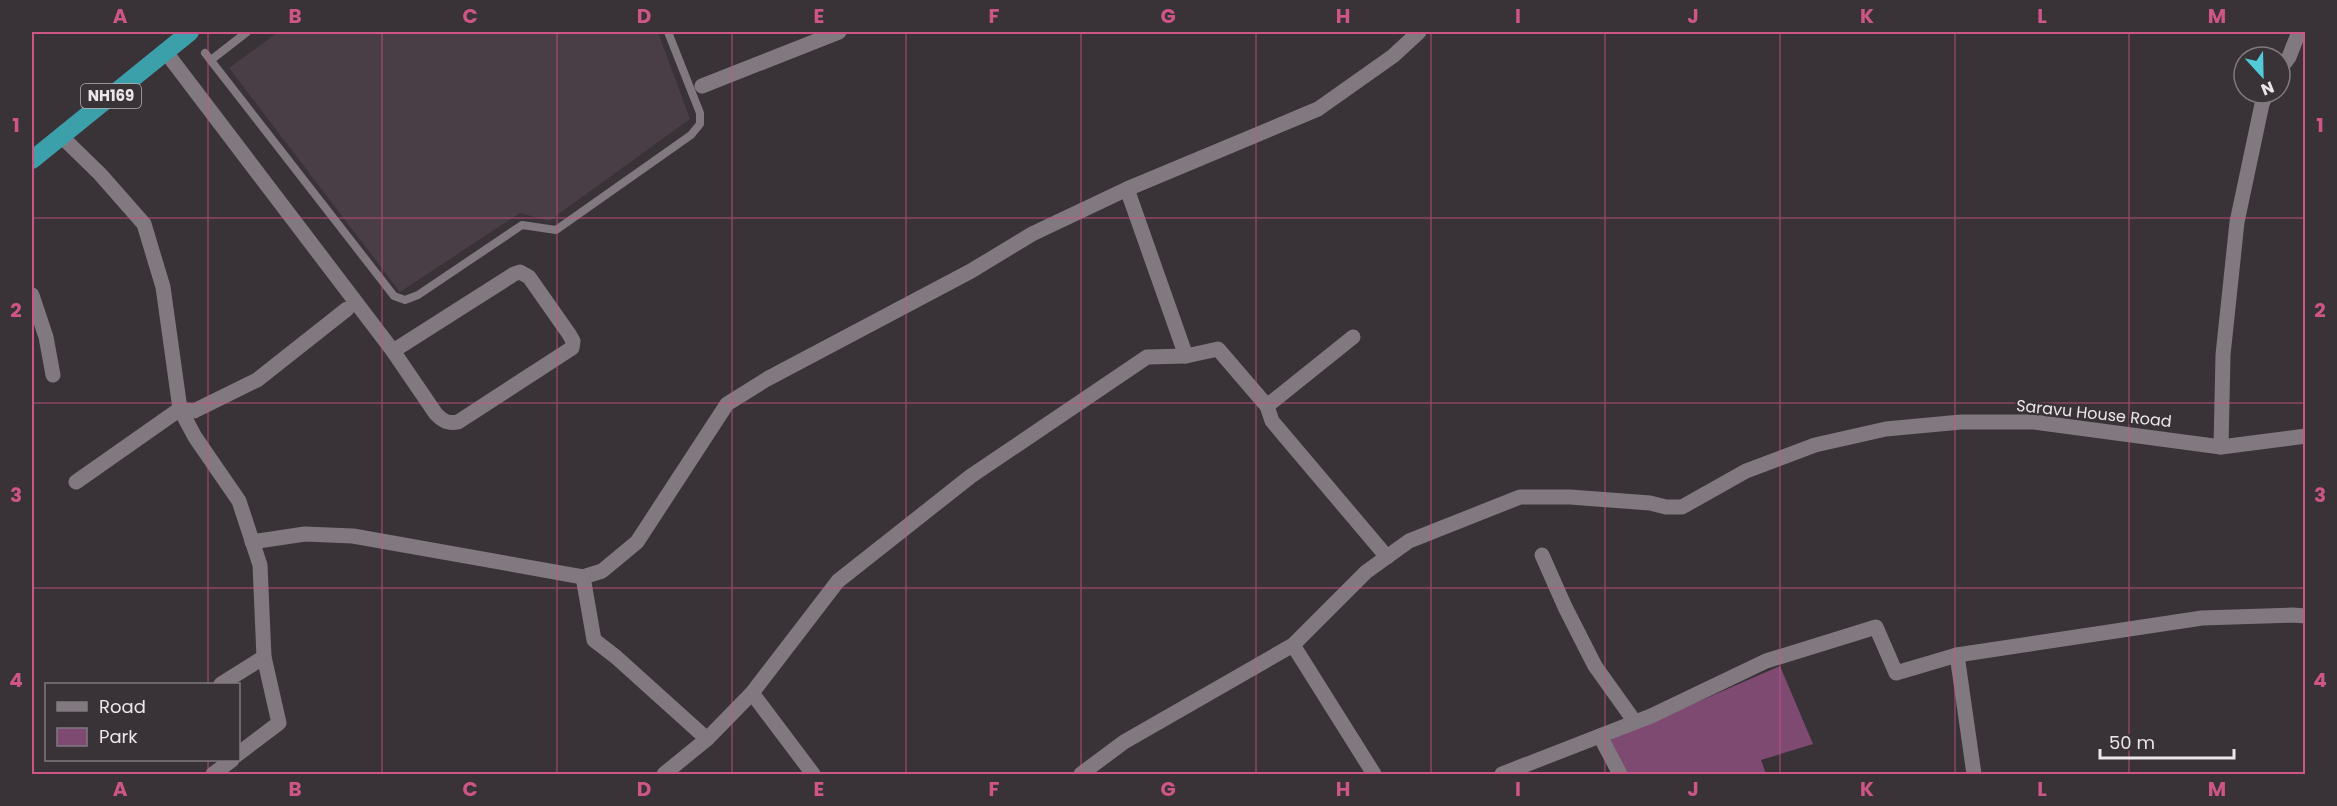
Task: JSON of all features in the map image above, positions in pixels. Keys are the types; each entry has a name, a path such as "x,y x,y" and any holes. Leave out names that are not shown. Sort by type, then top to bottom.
{"highway":[{"name":"NH169","path":"32,160 190,32"}],"street":[{"path":"702,86 839,32"},
{"path":"252,542 305,534 353,536 583,578 602,571 637,542 727,404 767,379 971,271 1032,234 1127,189 1318,109 1393,56 1419,32"},
{"path":"2292,50 2299,32"},
{"path":"165,51 393,351 436,414 443,420 451,423 458,422 567,354 572,348 573,341 529,277 520,273 514,274 393,351"},
{"path":"2221,447 2223,355 2237,222 2262,105"},
{"path":"61,136 100,174 144,224 163,287 180,409 195,437 239,501 260,565 264,657 279,723 240,752"},
{"path":"1127,189 1186,356"},
{"path":"32,295 46,337 53,375"},
{"path":"76,482 180,409 194,411 257,380 347,309"},
{"path":"1267,406 1353,337"},
{"path":"664,774 707,739 752,693 838,581 971,476 1147,357 1186,356 1218,349 1267,406 1272,421 1386,557"},
{"name":"Saravu House Road","path":"1081,774 1124,742 1293,645 1366,572 1409,541 1520,497 1570,497 1682,507 1746,471 1815,445 1886,429 1961,422 2034,422 2221,447 2306,436"},
{"path":"1542,555 1565,607 1596,666 1635,722"},
{"path":"583,578 594,640 707,739"},
{"path":"1512,773 1635,722 1766,661 1876,627 1896,673 1957,655 2202,618 2306,616"},
{"path":"1293,645 1374,774"},
{"path":"1957,655 1974,774"},
{"path":"223,683 264,657"},
{"path":"752,693 813,774"},
{"path":"1600,736 1620,774"},
{"path":"213,774 229,761"}],"lane":[{"path":"211,60 247,32"},
{"path":"205,53 394,296 405,300 418,295 522,225 556,230 691,135 700,124 700,113 668,32"}],"shaded area":[{"path":"278,32 658,32 690,119 549,221 520,213 400,292 229,68"}],"green space":[{"path":"1780,666 1813,744 1761,760 1766,774 1625,774 1608,741"}]}
